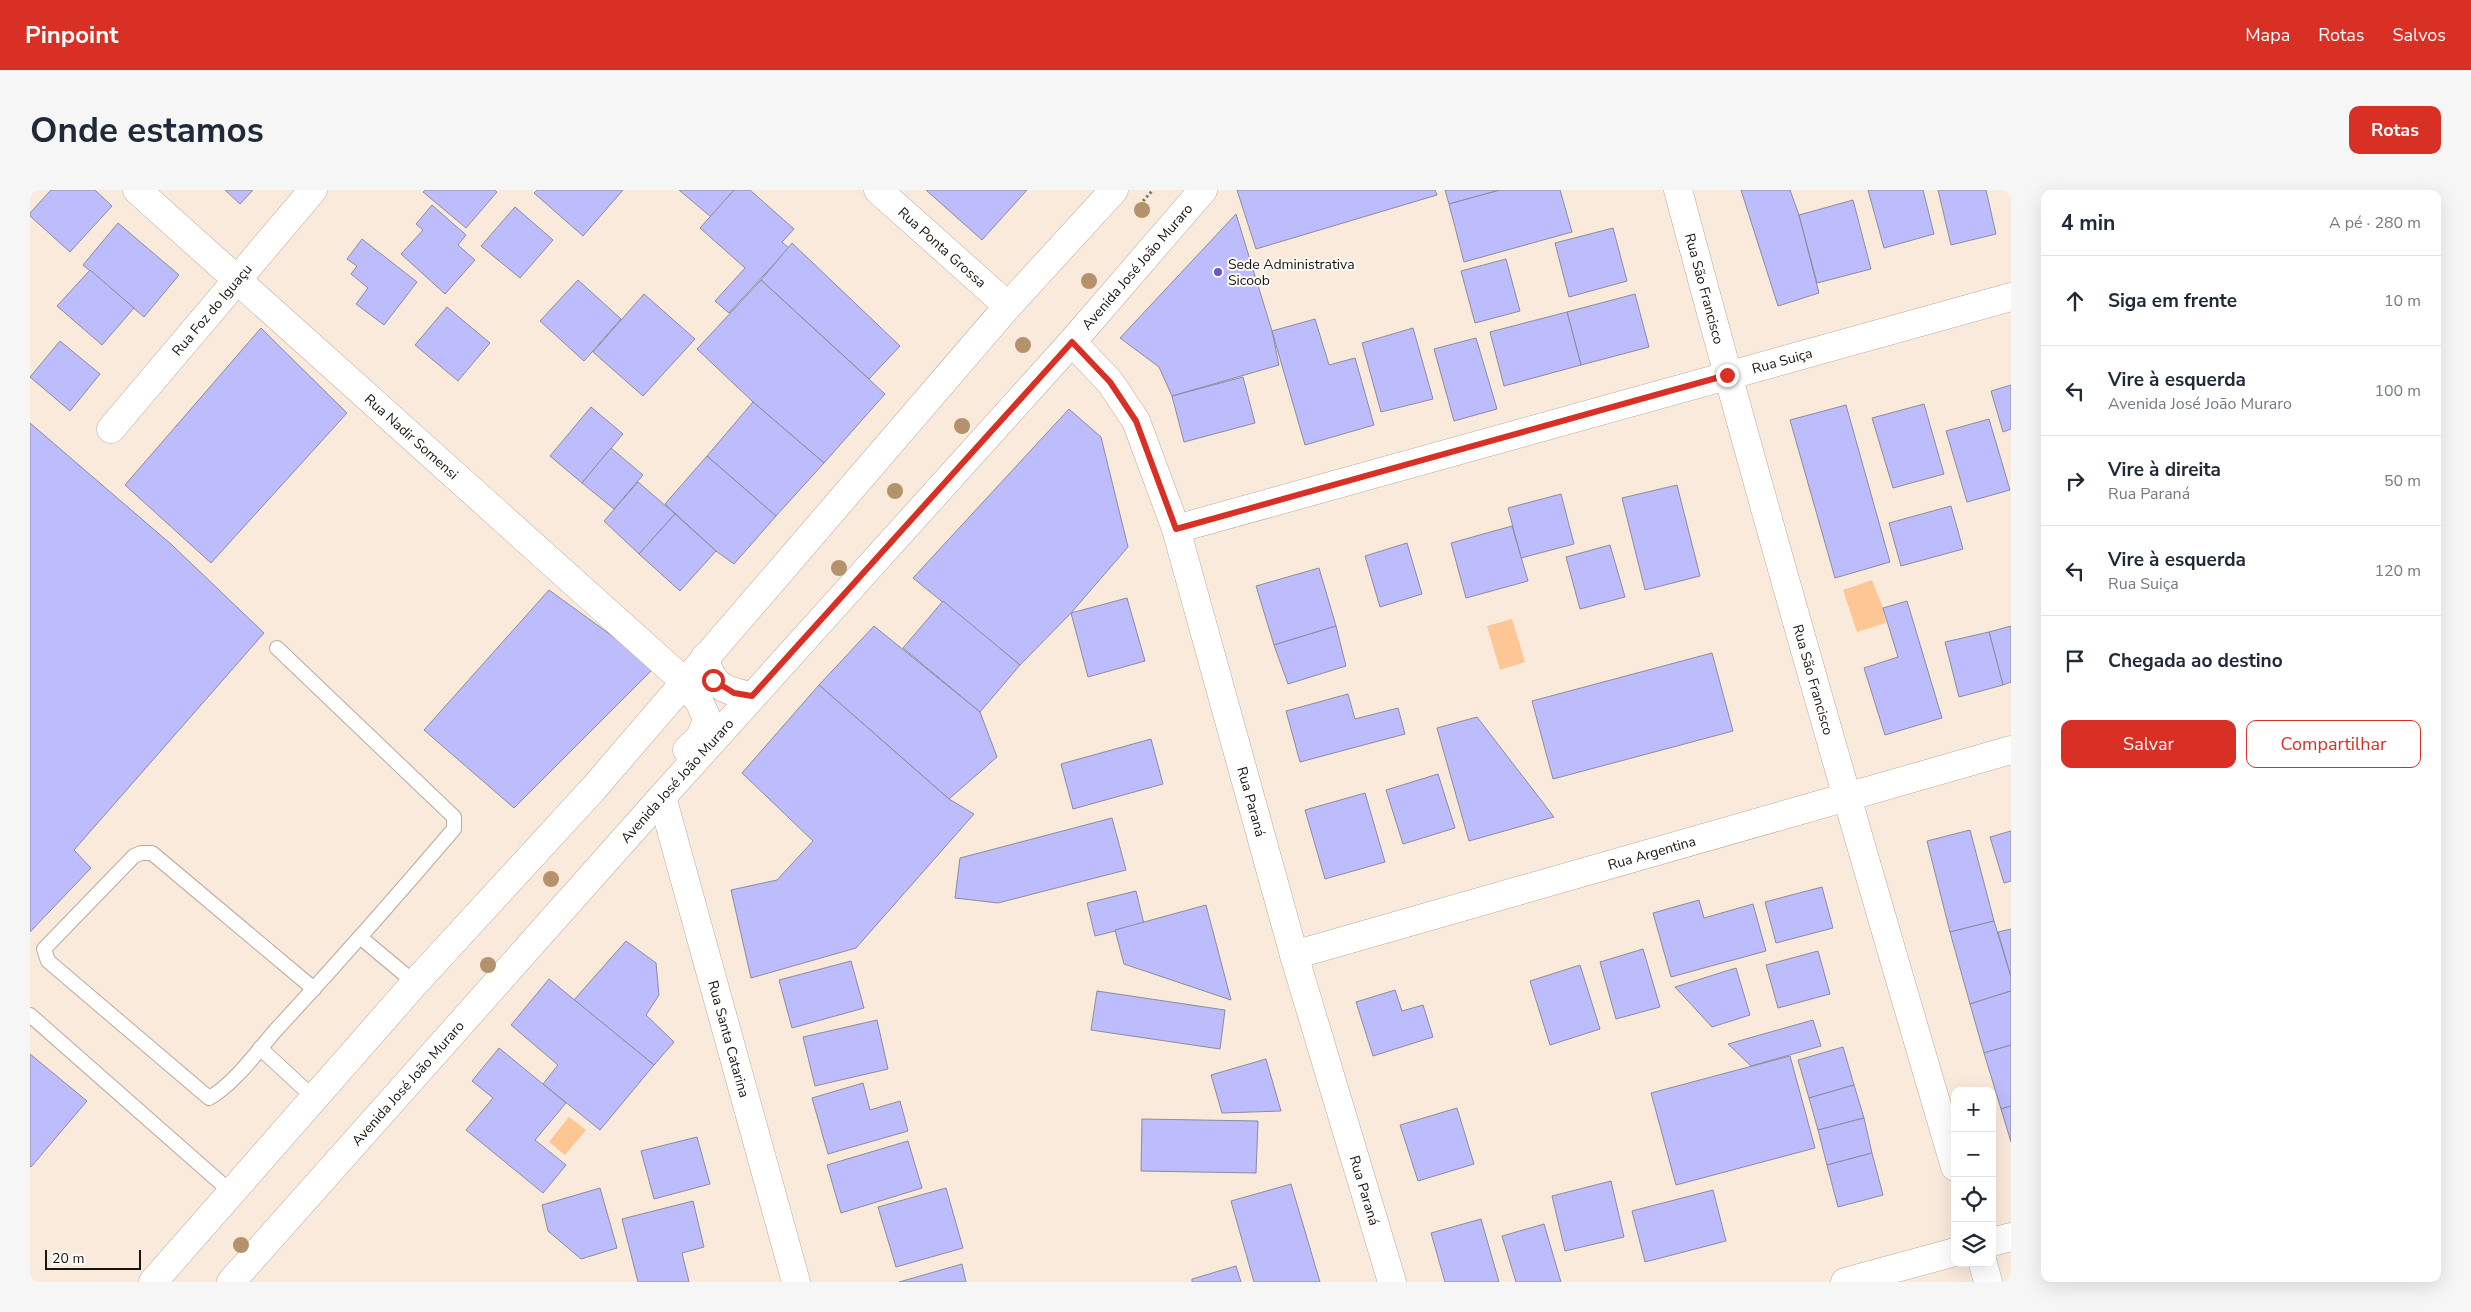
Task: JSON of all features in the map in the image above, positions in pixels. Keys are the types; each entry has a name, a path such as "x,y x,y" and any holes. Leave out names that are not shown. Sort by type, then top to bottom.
{"street":[{"name":"Rua Nadir Somensi","path":"138,190 685,682 700,703 707,719 701,736 678,759 662,781 660,788 662,797"},
{"name":"Rua Foz do Iguaçu","path":"111,429 313,190"},
{"name":"Rua Ponta Grossa","path":"878,190 1008,306"},
{"path":"153,1282 415,982 594,788 1008,306 1114,190"},
{"name":"Avenida José João Muraro","path":"231,1282 752,696 1072,342 1203,190"},
{"name":"Rua São Francisco","path":"1678,190 1727,375 1846,798 1951,1153"},
{"name":"Rua Suiça","path":"1176,529 2011,297"},
{"name":"Rua Paraná","path":"1072,342 1110,382 1136,421 1176,529 1294,955 1392,1282"},
{"path":"705,657 708,673 713,680 734,693 752,696"},
{"name":"Rua Argentina","path":"1294,955 2011,750"},
{"name":"Rua Santa Catarina","path":"662,797 796,1282"},
{"path":"1996,1241 2011,1237"},
{"path":"1845,1282 1951,1253"},
{"path":"1984,1267 1988,1282"}],"lane":[{"path":"277,648 454,817 454,829 314,989 219,1092 208,1098 48,961 44,949 134,856 152,853 314,989"},
{"path":"360,937 415,982"},
{"path":"30,1015 230,1192"},
{"path":"260,1048 314,1098"}],"shaded area":[{"path":"1872,580 1883,608 1886,623 1857,632 1843,590"},
{"path":"1512,619 1525,662 1500,670 1487,626"},
{"path":"569,1117 586,1130 565,1155 549,1142"}],"building":[{"path":"51,190 95,190 112,206 70,252 30,216 30,213"},
{"path":"225,190 253,190 240,204"},
{"path":"425,190 495,190 497,192 466,228 423,192"},
{"path":"537,190 623,190 583,236 534,193"},
{"path":"679,190 734,190 711,217"},
{"path":"734,190 750,190 794,229 782,242 789,248 729,313 715,301 745,268 700,228"},
{"path":"926,190 1027,190 982,240"},
{"path":"1237,190 1435,190 1437,195 1256,249"},
{"path":"1445,190 1500,190 1449,204"},
{"path":"1500,190 1560,190 1572,232 1464,262 1449,204"},
{"path":"1741,190 1790,190 1799,215 1819,293 1778,306"},
{"path":"1868,190 1923,190 1934,234 1884,248"},
{"path":"1938,190 1986,190 1996,234 1951,245"},
{"path":"1853,200 1871,269 1817,283 1799,215"},
{"path":"432,205 466,235 458,245 475,260 445,294 401,254 423,230 416,224"},
{"path":"515,207 553,240 520,278 481,246"},
{"name":"Sede Administrativa Sicoob","path":"1236,214 1272,331 1279,365 1172,396 1159,367 1120,338"},
{"path":"118,223 179,275 144,317 83,265"},
{"path":"1613,228 1627,281 1569,297 1555,243"},
{"path":"362,239 417,282 384,325 356,304 368,288 351,274 357,266 347,259"},
{"path":"792,243 900,346 869,379 761,280"},
{"path":"1506,259 1520,311 1475,323 1461,271"},
{"path":"90,270 134,308 102,345 57,306"},
{"path":"578,280 621,319 584,361 540,321"},
{"path":"761,280 885,394 824,463 753,402 697,349"},
{"path":"644,294 695,339 643,396 593,352"},
{"path":"1635,294 1649,347 1581,365 1567,312"},
{"path":"447,307 490,343 458,381 415,345"},
{"path":"1567,312 1581,365 1504,386 1490,332"},
{"path":"1315,319 1329,365 1355,358 1374,425 1305,445 1272,331"},
{"path":"261,328 347,413 211,563 125,485"},
{"path":"1413,328 1433,399 1381,412 1362,343"},
{"path":"1476,338 1497,409 1454,421 1434,349"},
{"path":"60,341 100,374 70,411 30,377"},
{"path":"1243,377 1255,423 1184,442 1172,396"},
{"path":"2011,385 2011,429 2003,432 1991,391"},
{"path":"753,402 824,463 776,516 707,456"},
{"path":"1924,404 1944,474 1893,488 1872,418"},
{"path":"1846,405 1890,562 1835,578 1790,420"},
{"path":"591,407 623,434 582,483 550,456"},
{"path":"1069,409 1101,437 1128,547 1071,613 1020,665 913,578"},
{"path":"1989,419 2010,490 1967,502 1946,431"},
{"path":"30,423 172,545 264,633 74,850 91,868 30,932"},
{"path":"611,448 643,475 614,509 582,483"},
{"path":"707,456 776,516 734,564 716,551 665,504"},
{"path":"638,482 675,514 639,554 604,521"},
{"path":"1677,485 1700,576 1645,590 1622,498"},
{"path":"1561,494 1574,544 1521,558 1508,508"},
{"path":"1951,506 1963,549 1901,566 1889,523"},
{"path":"675,514 716,551 680,591 639,554"},
{"path":"1512,526 1528,581 1466,598 1451,543"},
{"path":"1407,543 1422,594 1380,607 1365,556"},
{"path":"1610,545 1625,597 1580,609 1566,557"},
{"path":"1319,568 1336,626 1274,645 1256,586"},
{"path":"549,590 655,667 514,808 424,730"},
{"path":"1127,598 1145,661 1088,677 1071,613"},
{"path":"943,601 1020,665 980,712 903,648"},
{"path":"1907,601 1942,718 1885,735 1864,668 1898,657 1883,608"},
{"path":"874,626 980,712 997,757 949,799 819,685"},
{"path":"1336,626 1346,666 1288,684 1274,645"},
{"path":"2011,626 2011,682 2003,685 1989,632"},
{"path":"1989,632 2003,685 1959,697 1945,642"},
{"path":"1712,653 1733,731 1553,779 1532,701"},
{"path":"819,685 949,799 974,814 856,948 751,978 731,890 777,880 813,841 742,773"},
{"path":"1348,694 1355,719 1398,708 1405,734 1300,762 1286,711"},
{"path":"1477,717 1554,817 1469,841 1437,728"},
{"path":"1151,739 1163,784 1073,809 1061,764"},
{"path":"1438,774 1455,828 1403,844 1386,790"},
{"path":"1365,793 1385,862 1325,879 1305,810"},
{"path":"1112,818 1126,870 998,903 955,898 960,858"},
{"path":"1970,830 1994,921 1950,932 1927,841"},
{"path":"2011,831 2011,881 2004,883 1990,837"},
{"path":"1822,887 1833,928 1776,943 1765,902"},
{"path":"1136,891 1144,924 1095,936 1087,903"},
{"path":"1699,900 1704,918 1753,904 1766,951 1671,977 1653,913"},
{"path":"1206,905 1231,1000 1124,964 1115,930"},
{"path":"1994,921 2011,977 2011,991 1970,1004 1950,932"},
{"path":"2011,929 2011,977 1998,932"},
{"path":"626,941 656,963 659,995 646,1015 674,1042 654,1065 574,1000"},
{"path":"1643,949 1660,1007 1616,1019 1600,962"},
{"path":"1818,951 1830,994 1778,1008 1766,965"},
{"path":"851,961 864,1008 792,1028 779,980"},
{"path":"1580,965 1600,1029 1550,1045 1530,981"},
{"path":"1736,968 1750,1015 1712,1027 1675,987"},
{"path":"549,979 654,1065 600,1130 543,1084 558,1065 511,1025"},
{"path":"1395,990 1402,1011 1423,1005 1433,1037 1373,1056 1356,1002"},
{"path":"1097,991 1225,1010 1220,1049 1091,1030"},
{"path":"2011,991 2011,1045 1984,1053 1970,1004"},
{"path":"877,1020 888,1069 815,1086 803,1037"},
{"path":"1813,1020 1821,1046 1751,1066 1728,1044"},
{"path":"2011,1045 2011,1106 2001,1109 1996,1087 1994,1087 1984,1053"},
{"path":"1843,1047 1854,1085 1809,1098 1798,1060"},
{"path":"499,1048 566,1103 535,1140 566,1165 543,1193 466,1130 493,1098 472,1081"},
{"path":"30,1054 87,1101 31,1167 30,1166"},
{"path":"1790,1056 1815,1148 1676,1185 1651,1093"},
{"path":"1266,1059 1281,1111 1222,1113 1211,1075"},
{"path":"863,1083 870,1110 900,1101 908,1131 828,1154 812,1098"},
{"path":"1854,1085 1864,1118 1818,1130 1809,1098"},
{"path":"2011,1106 2011,1142 2001,1109"},
{"path":"1457,1108 1474,1164 1418,1181 1400,1125"},
{"path":"1864,1118 1872,1153 1827,1165 1818,1130"},
{"path":"1142,1119 1258,1121 1256,1173 1141,1171"},
{"path":"697,1137 710,1184 654,1199 641,1151"},
{"path":"908,1141 922,1188 841,1213 827,1165"},
{"path":"1872,1153 1883,1195 1838,1207 1827,1165"},
{"path":"1611,1181 1624,1237 1565,1251 1552,1196"},
{"path":"1291,1184 1320,1282 1254,1282 1231,1201"},
{"path":"600,1188 617,1248 581,1259 548,1231 542,1205"},
{"path":"946,1188 963,1248 896,1267 878,1207"},
{"path":"1713,1190 1726,1241 1645,1262 1632,1211"},
{"path":"693,1201 704,1247 682,1253 689,1282 638,1282 622,1219"},
{"path":"1481,1219 1499,1282 1445,1282 1431,1233"},
{"path":"1544,1224 1561,1282 1516,1282 1502,1236"},
{"path":"962,1264 966,1282 899,1282"},
{"path":"1236,1266 1241,1282 1192,1282 1192,1279"}],"place":[{"name":"Sede Administrativa Sicoob","path":"1218,272"}],"route":[{"path":"713,680 734,693 752,696 1072,342 1110,382 1136,421 1176,529 1727,375"}]}
